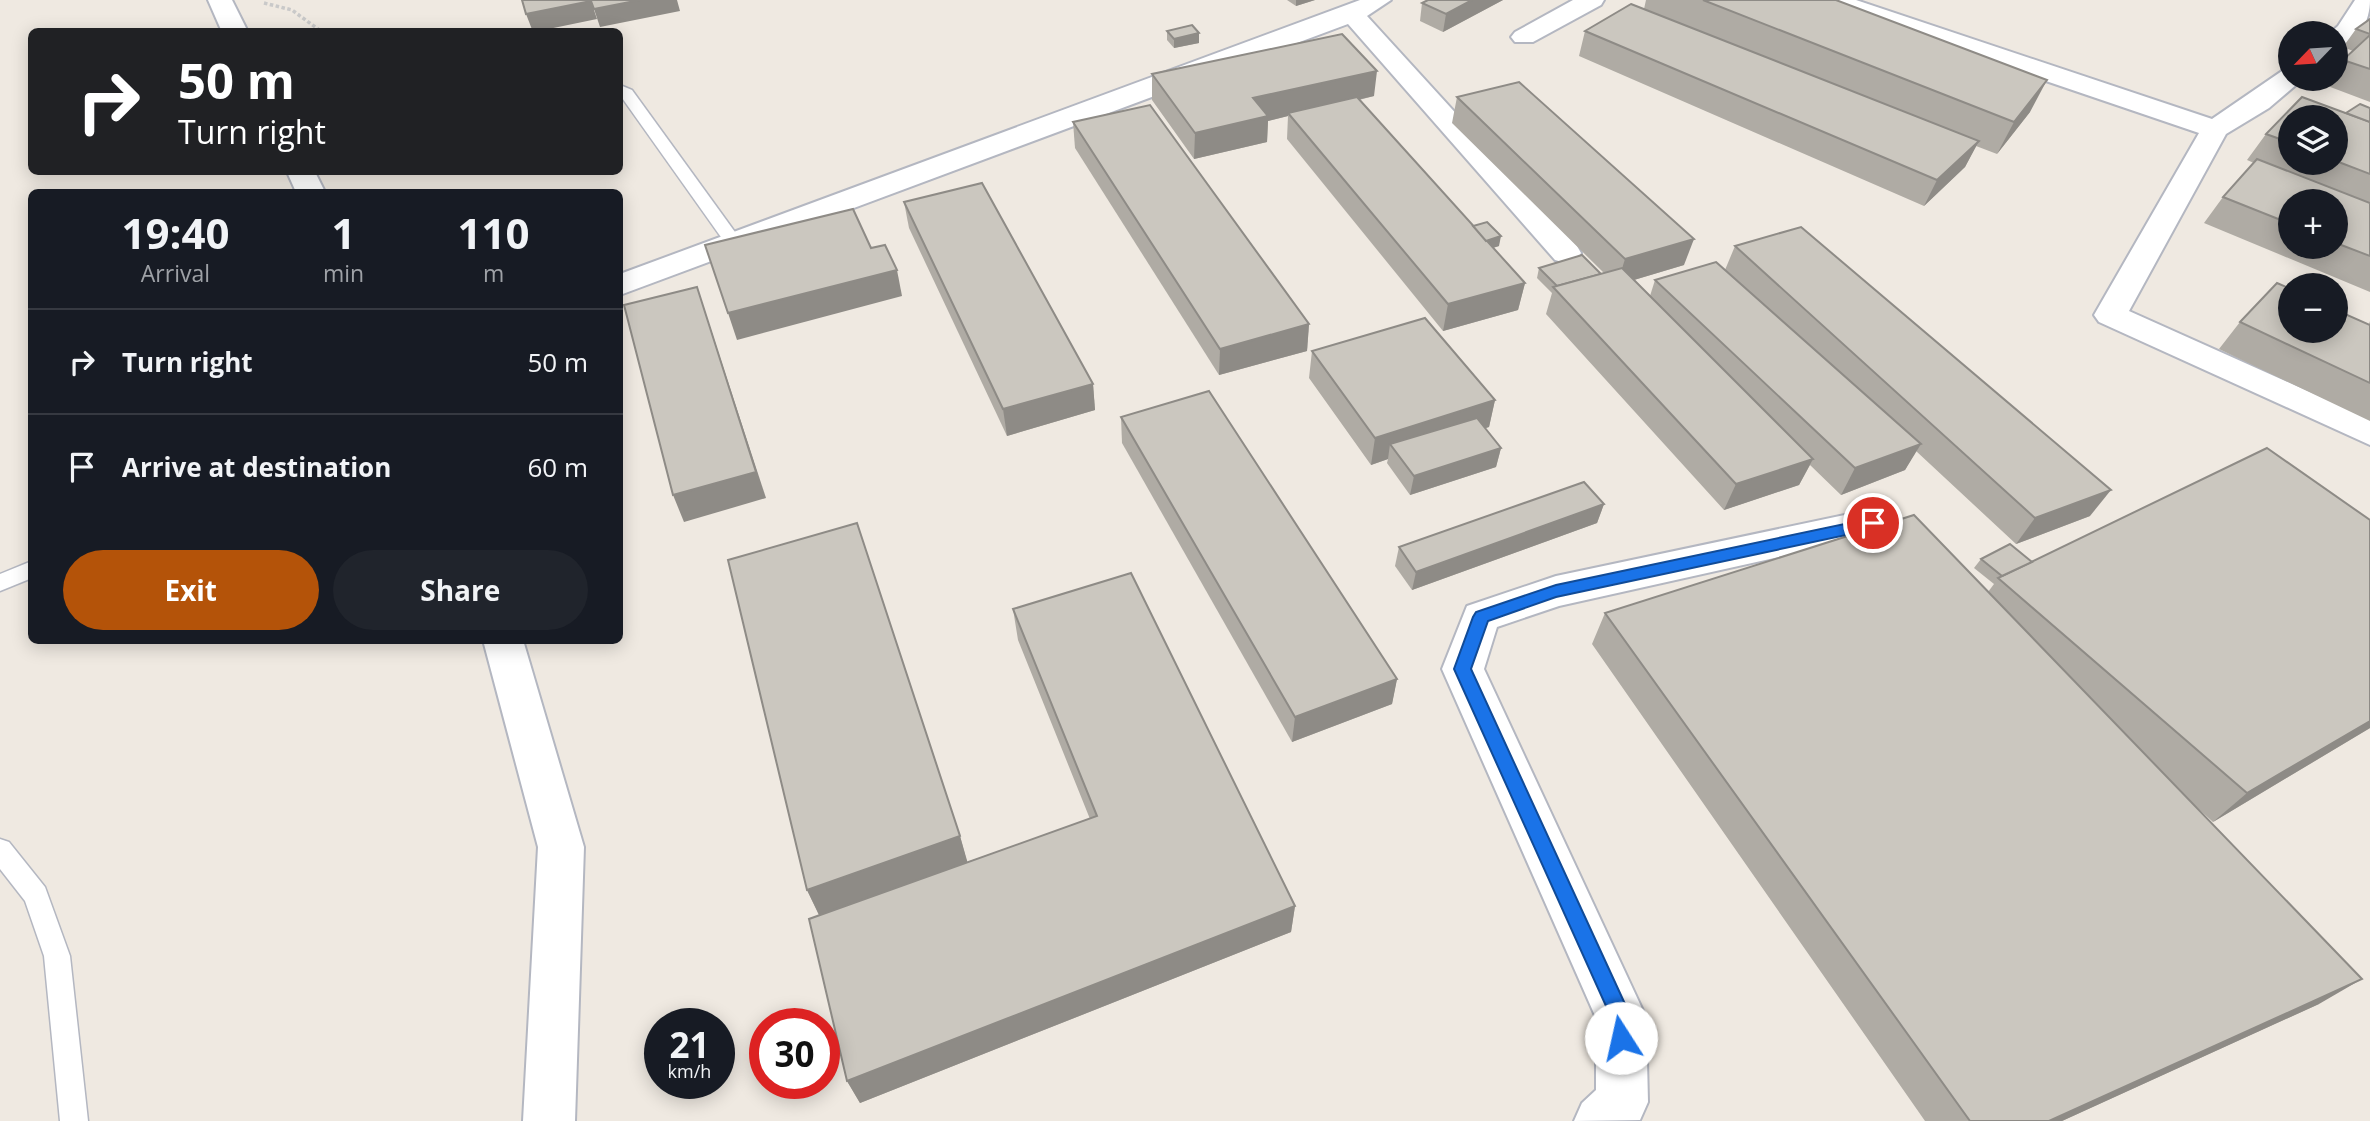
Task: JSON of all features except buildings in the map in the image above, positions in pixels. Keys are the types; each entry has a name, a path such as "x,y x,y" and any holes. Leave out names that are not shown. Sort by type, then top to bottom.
{"street":[{"path":"220,0 233,28"},
{"path":"623,284 1352,14 1379,0"},
{"path":"1524,37 1592,0"},
{"path":"1831,0 2215,129"},
{"path":"2348,31 2367,0"},
{"path":"1352,14 1566,253"},
{"path":"2278,87 2215,129 2110,315 2370,433"},
{"path":"1600,1121 1622,1101 1621,1017 1463,669 1481,617 1556,591 1873,523"},
{"path":"504,644 561,846 549,1121"}],"lane":[{"path":"623,91 734,243"},
{"path":"0,583 28,571"},
{"path":"0,850 36,895 57,956 74,1121"}],"path":[{"path":"254,0 292,10 317,28"}],"route":[{"path":"1621,1038 1621,1017 1463,669 1481,617 1556,591 1873,523"}]}
